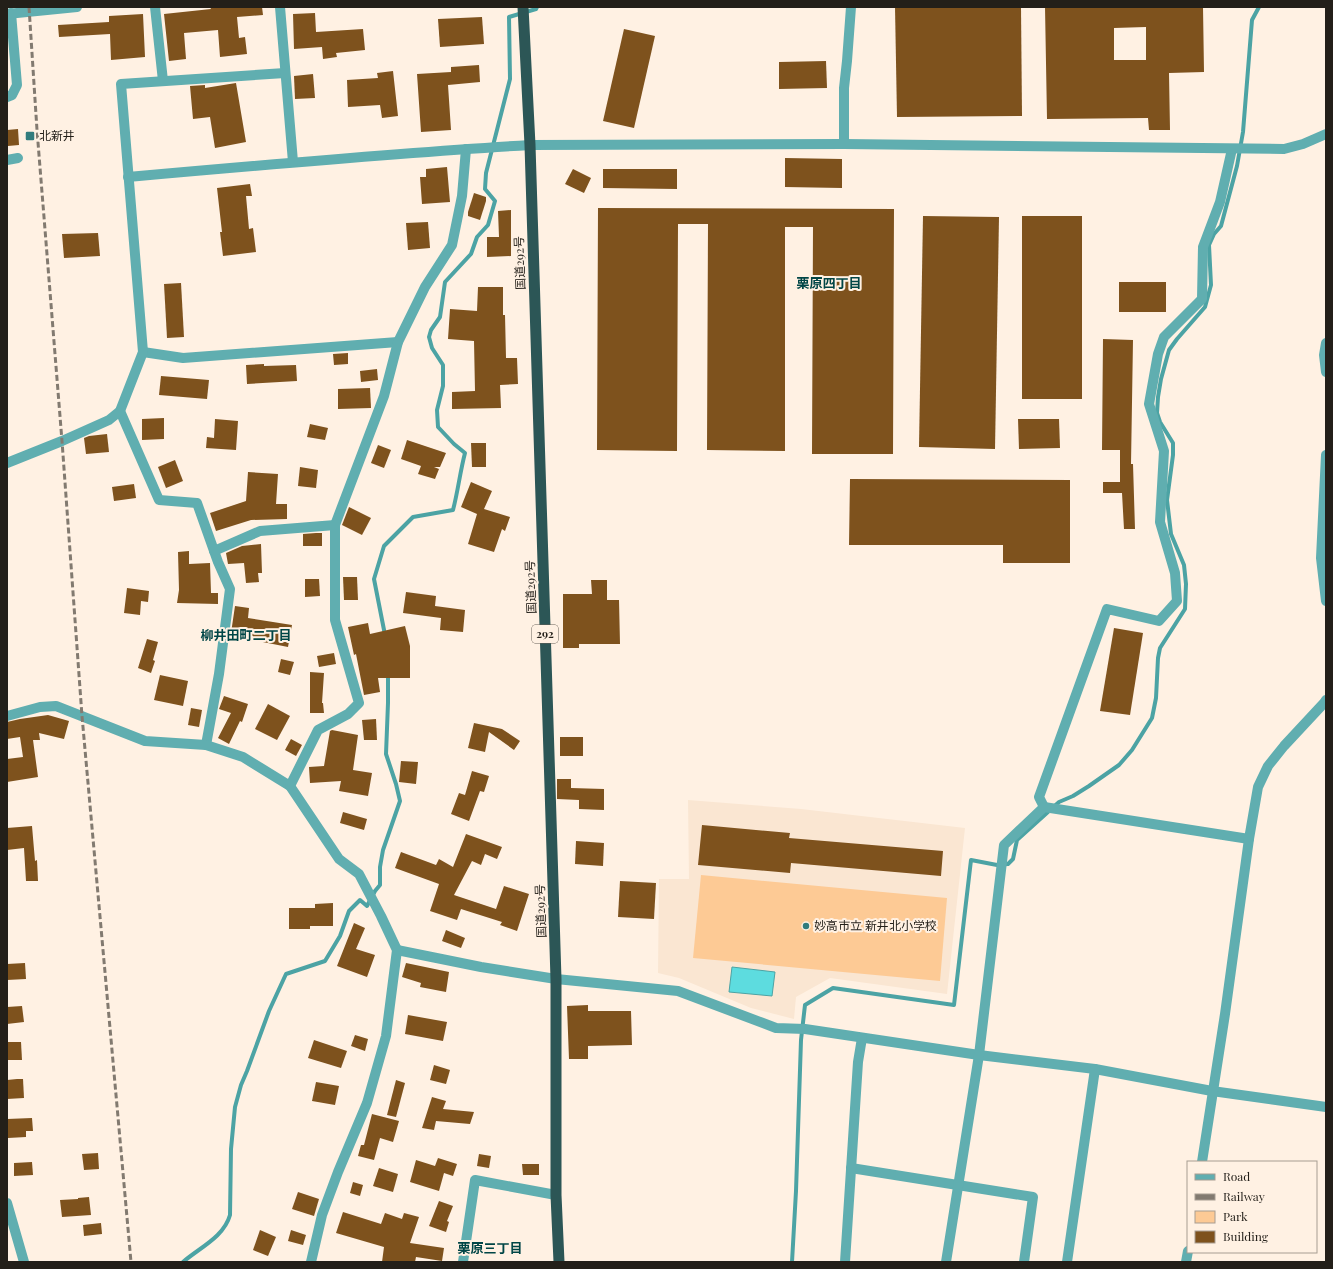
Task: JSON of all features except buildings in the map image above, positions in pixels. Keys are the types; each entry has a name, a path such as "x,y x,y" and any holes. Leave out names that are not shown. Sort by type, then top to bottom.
{"highway":[{"name":"国道292号","path":"523,7 530,145 556,979 556,1195 559,1262"}],"street":[{"path":"7,97 12,95 18,86 9,13 77,7"},
{"path":"155,7 163,81"},
{"path":"280,7 293,162"},
{"path":"844,144 844,88 851,7"},
{"path":"7,463 109,420 120,411 143,352 121,84 285,73"},
{"path":"128,177 293,162 530,145 844,144 1284,149 1303,144 1326,134"},
{"path":"290,786 318,730 348,714 359,703 334,620 335,525 384,396 398,342 424,287 452,245 462,196 466,149"},
{"path":"1044,807 1039,797 1108,609 1159,621 1177,601 1175,573 1160,522 1164,451 1149,404 1158,354 1164,338 1202,299 1203,247 1220,202 1232,149"},
{"path":"7,160 18,158"},
{"path":"143,352 183,358 398,342"},
{"path":"1326,343 1324,355 1326,372"},
{"path":"120,411 158,500 197,503 214,551 230,589 219,674 206,745"},
{"path":"1326,455 1321,558 1326,601"},
{"path":"214,551 260,531 335,525"},
{"path":"1202,1161 1225,1014 1249,839 1258,787 1268,766 1326,700"},
{"path":"7,716 40,707 56,706 145,741 206,745 243,757 290,786 339,859 359,874 396,950 386,1036 367,1103 322,1215 311,1262"},
{"path":"1044,807 1249,839"},
{"path":"946,1262 979,1055 1004,845 1044,807"},
{"path":"396,950 481,967 556,979 678,991 776,1028 805,1029 979,1055 1095,1069 1212,1091 1326,1107"},
{"path":"845,1262 858,1062 862,1038"},
{"path":"1067,1262 1095,1069"},
{"path":"851,1168 1032,1197 1024,1262"},
{"path":"463,1262 475,1180 556,1195"},
{"path":"7,1204 24,1262"}],"shaded area":[{"name":"妙高市立 新井北小学校","path":"688,800 801,809 965,828 947,994 830,978 796,997 794,1019 751,1008 679,978 658,973 659,879 689,879"}],"green space":[{"path":"701,875 947,898 940,981 693,958"}],"water":[{"path":"732,967 775,972 772,996 729,992"}],"waterway":[{"path":"385,635 374,579 384,546 413,517 453,510 455,503 465,453 438,427 437,410 443,386 443,365 432,348 429,337 431,330 440,317 445,282 471,254 477,237 488,225 495,201 485,189 486,173 510,79 509,17 536,9 537,7"},
{"path":"792,1262 801,1040 805,1005 833,988 954,1005 971,860 997,865 1008,864 1013,859 1017,840 1059,802 1073,796 1119,765 1132,750 1152,718 1156,698 1160,648 1185,609 1186,584 1184,565 1171,534 1167,500 1173,455 1173,443 1160,422 1157,413 1158,397 1169,350 1205,307 1211,285 1209,245 1214,234 1221,226 1237,166 1243,132 1252,20 1259,7"},
{"path":"183,1262 217,1236 227,1223 230,1215 231,1149 235,1107 241,1085 269,1011 286,974 325,961 340,936 349,911 360,900 367,906 380,885 380,867 383,850 400,801 386,754 388,674"}],"railway":[{"path":"29,7 82,716 131,1262"}],"place":[{"name":"北新井","path":"30,136"},
{"name":"妙高市立 新井北小学校","path":"806,926"}],"district":[{"name":"栗原四丁目","path":"829,283"},
{"name":"柳井田町二丁目","path":"246,635"},
{"name":"栗原三丁目","path":"490,1248"}]}
